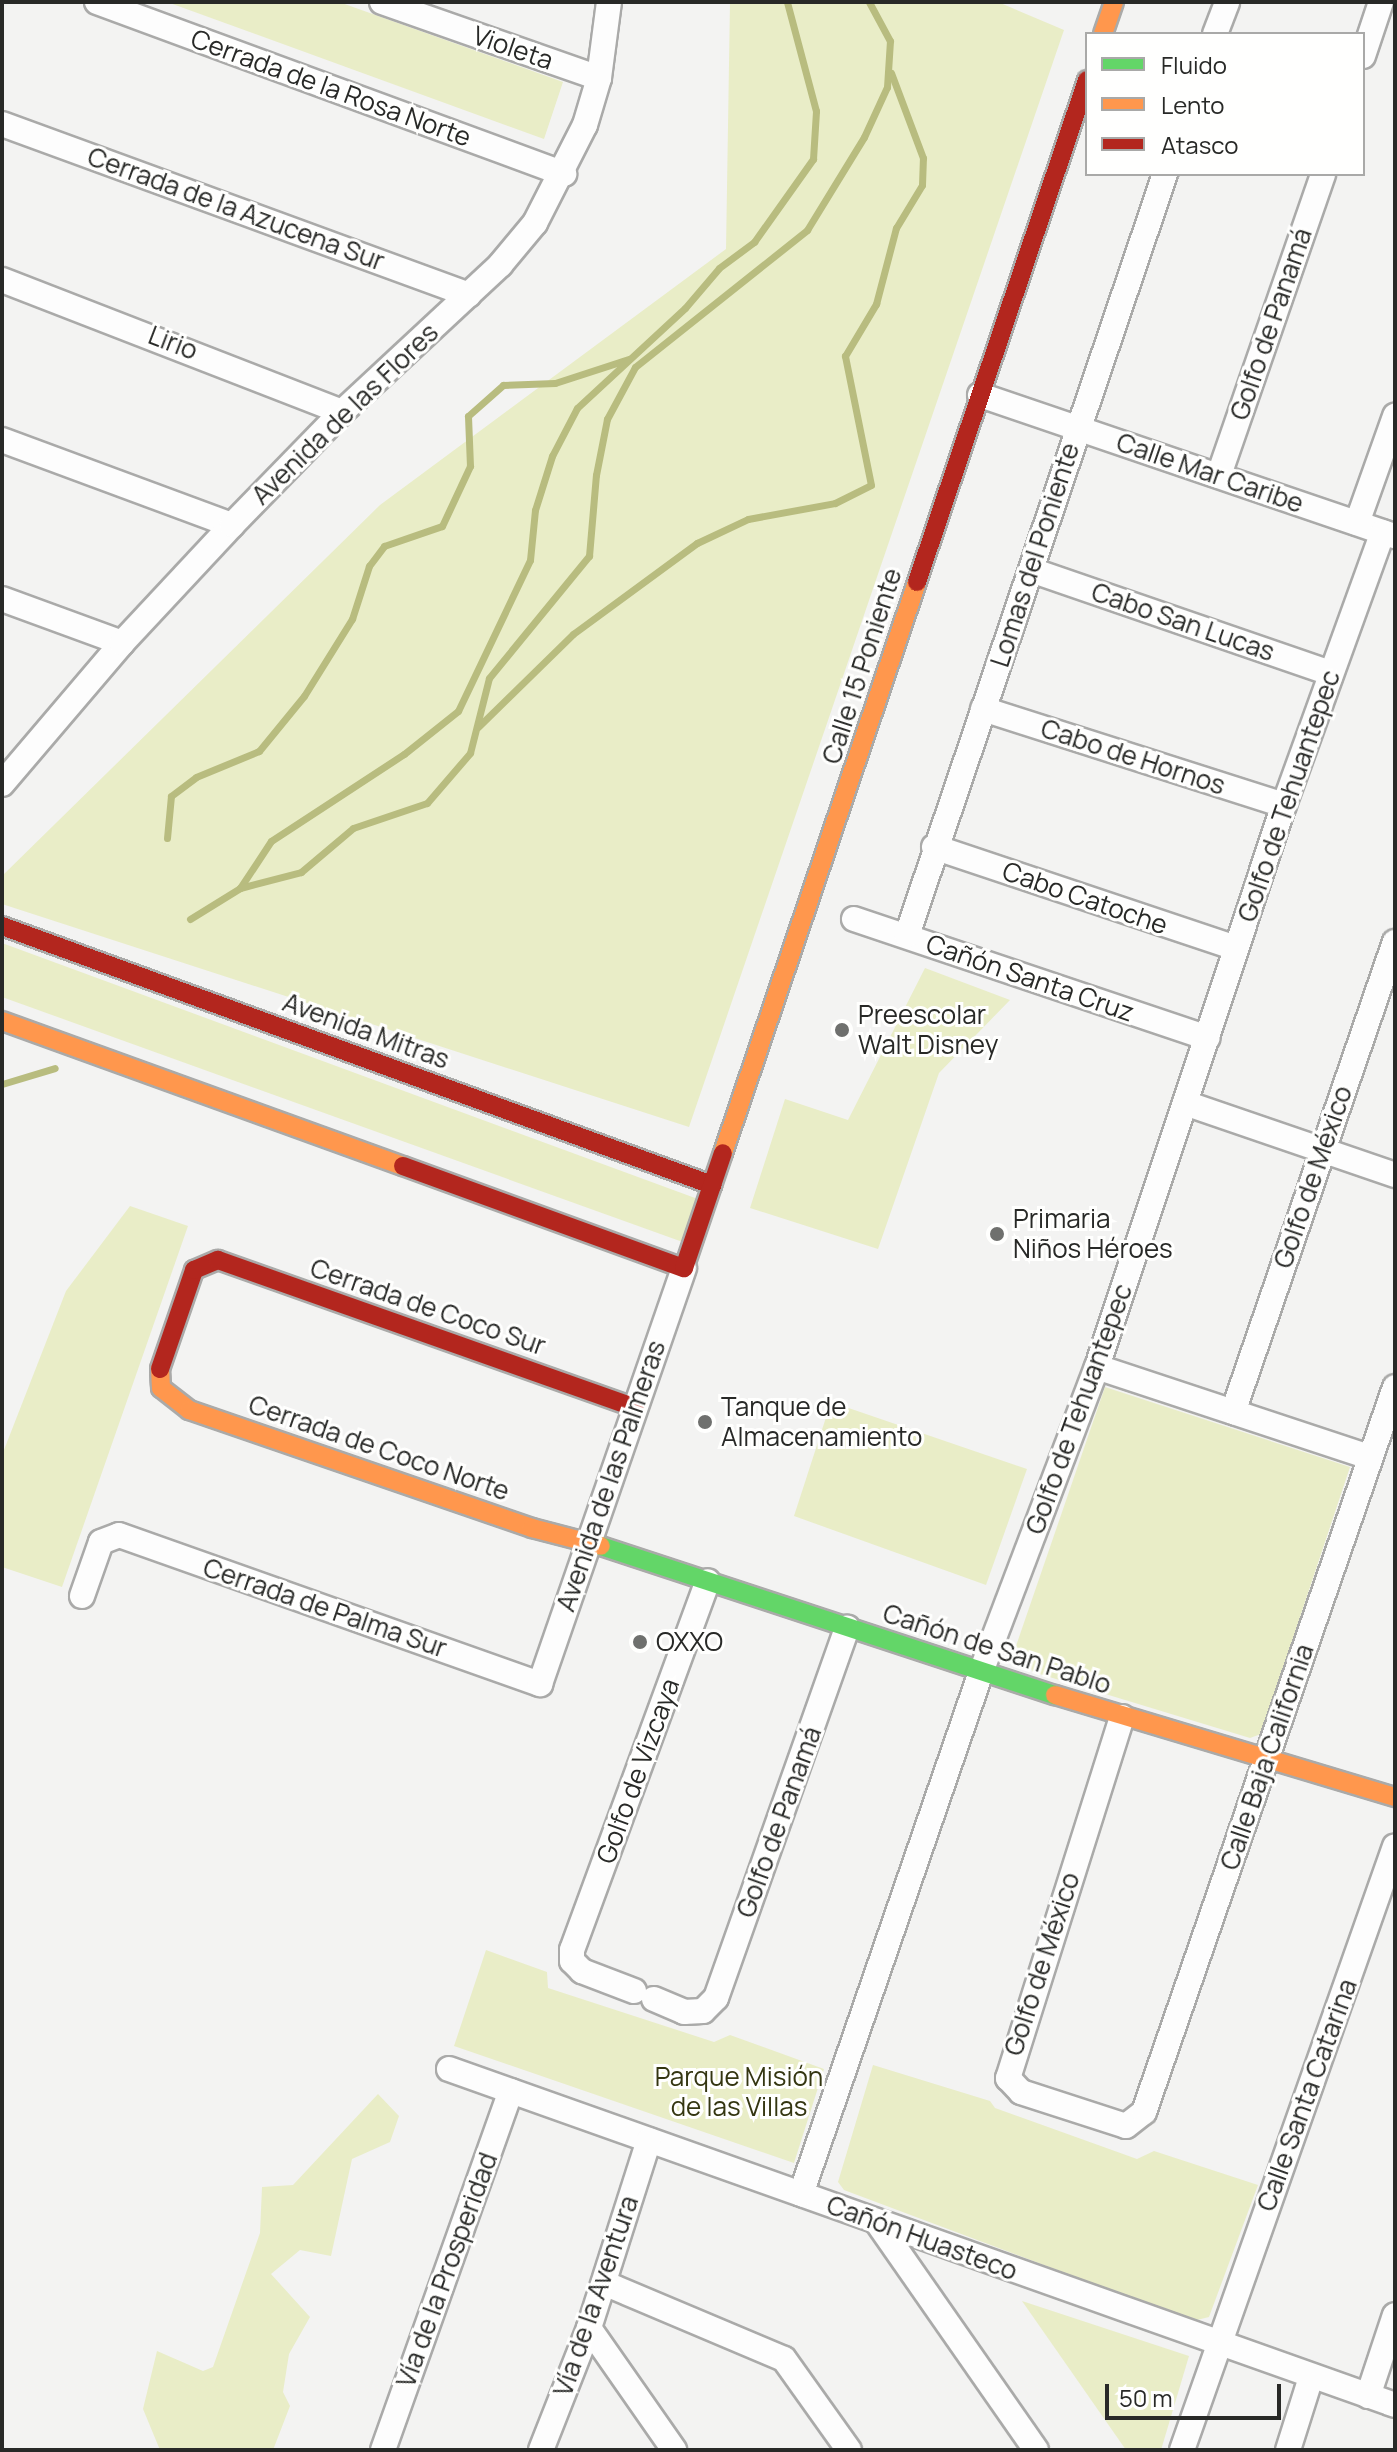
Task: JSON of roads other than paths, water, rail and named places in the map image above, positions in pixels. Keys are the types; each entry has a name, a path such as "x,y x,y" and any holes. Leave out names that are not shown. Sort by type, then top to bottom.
{"street":[{"name":"Cerrada de la Rosa Norte","path":"97,2 564,174"},
{"name":"Violeta","path":"382,2 599,78"},
{"name":"Avenida de las Flores","path":"2,784 10,756 342,412 469,295 535,223 564,174 599,78 609,2"},
{"path":"1104,32 1114,2"},
{"path":"1216,32 1227,2"},
{"path":"1365,50 1381,2"},
{"name":"Calle 15 Poniente","path":"684,1268 1085,86"},
{"name":"Cerrada de la Azucena Sur","path":"2,124 469,295"},
{"name":"Lomas del Poniente","path":"907,935 934,847 1034,571 1077,427 1164,176"},
{"name":"Golfo de Panamá","path":"1219,475 1322,176"},
{"name":"Lirio","path":"2,280 342,412"},
{"name":"Calle Mar Caribe","path":"980,395 1389,534"},
{"path":"1357,523 1395,416"},
{"path":"2,440 232,525"},
{"name":"Golfo de Tehuantepec","path":"801,2194 981,1672 1097,1367 1284,805 1331,673 1389,534"},
{"name":"Cabo San Lucas","path":"1034,571 1331,673"},
{"path":"2,599 122,643"},
{"name":"Cabo de Hornos","path":"983,709 1284,805"},
{"name":"Cabo Catoche","path":"934,847 1236,948"},
{"name":"Cañón Santa Cruz","path":"854,919 1207,1038"},
{"name":"Avenida Mitras","path":"2,926 712,1185"},
{"name":"Golfo de México","path":"1233,1412 1395,942"},
{"path":"2,1021 684,1268"},
{"path":"1185,1103 1395,1175"},
{"name":"Cerrada de Coco Sur","path":"204,1263 218,1260 635,1408"},
{"name":"Cerrada de Coco Norte","path":"204,1263 194,1270 162,1355 161,1388 189,1410 532,1528 586,1541"},
{"name":"Avenida de las Palmeras","path":"540,1684 586,1541 684,1268"},
{"path":"1097,1367 1369,1457"},
{"name":"Calle Baja California","path":"1135,2123 1144,2112 1395,1387"},
{"name":"Cerrada de Palma Sur","path":"82,1596 101,1542 119,1535 540,1684"},
{"name":"Cañón de San Pablo","path":"586,1541 1122,1717 1395,1797"},
{"name":"Golfo de Vizcaya","path":"644,1995 582,1971 572,1961 572,1950 708,1581"},
{"name":"Golfo de Panamá","path":"644,1995 684,2012 703,2011 716,1998 847,1628"},
{"name":"Golfo de México","path":"1122,1717 1008,2078 1016,2090 1049,2103 1117,2126 1135,2123"},
{"name":"Calle Santa Catarina","path":"1182,2450 1395,1846"},
{"name":"Cañón Huasteco","path":"449,2069 1218,2345 1395,2405"},
{"name":"Vía de la Prosperidad","path":"383,2450 511,2091"},
{"name":"Vía de la Aventura","path":"541,2450 589,2328 649,2140"},
{"path":"877,2222 1036,2450"},
{"path":"604,2283 784,2359 849,2450"},
{"path":"1368,2396 1395,2315"},
{"path":"589,2328 674,2450"},
{"path":"1288,2450 1311,2377"}],"waterway":[{"path":"240,888 271,841 404,754 458,711 530,560 535,510 552,456 577,408 685,308 719,268 754,242 813,159 816,111 787,2"},
{"path":"190,919 240,888 301,872 353,828 427,803 470,753 489,678 589,556 596,475 607,419 635,367 807,230 864,137 887,87 890,41 869,2"},
{"path":"478,727 573,634 697,543 748,519 835,503 871,485 845,356 876,304 896,228 922,185 923,158 891,73"},
{"path":"167,838 171,796 196,777 259,751 304,696 352,619 369,566 384,546 442,526 470,466 468,416 503,385 555,383 629,359"},
{"path":"2,1084 55,1068"}],"place":[{"name":"Preescolar Walt Disney","path":"842,1030"},
{"name":"Primaria Niños Héroes","path":"997,1234"},
{"name":"Tanque de Almacenamiento","path":"705,1422"},
{"name":"OXXO","path":"640,1642"}],"park label":[{"name":"Parque Misión de las Villas","path":"739,2092"}]}
